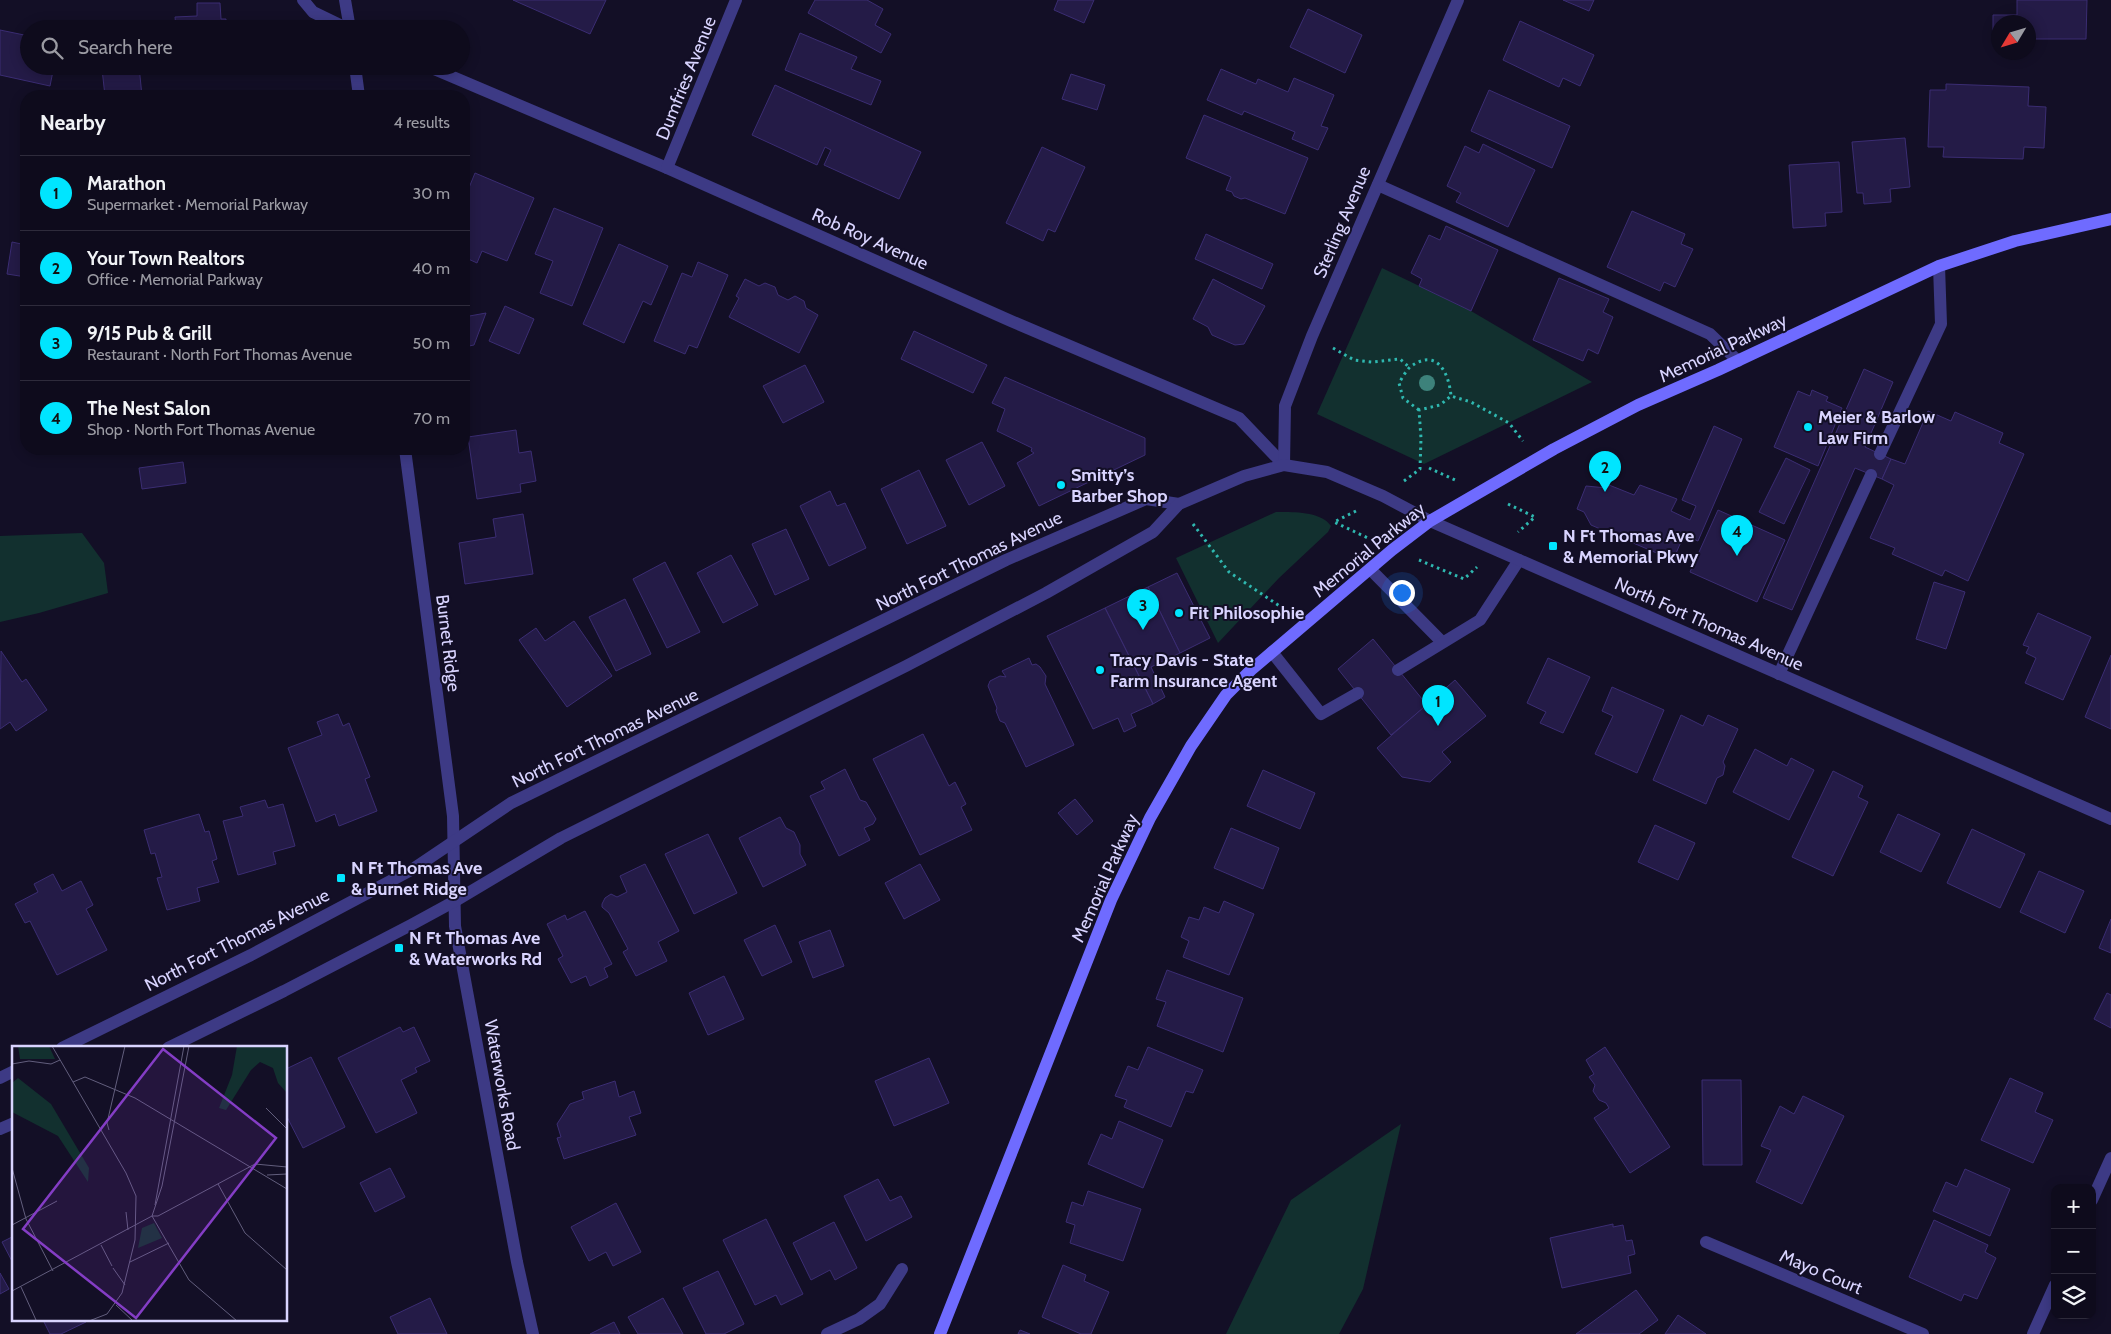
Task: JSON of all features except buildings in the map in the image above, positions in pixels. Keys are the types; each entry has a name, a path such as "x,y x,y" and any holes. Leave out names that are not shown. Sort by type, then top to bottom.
{"main road":[{"name":"Memorial Parkway","path":"940,1334 1111,900 1150,818 1191,746 1226,695 1272,652 1430,521 1554,449 1638,405 1738,361 1939,266 2015,241 2111,219"}],"street":[{"path":"303,0 313,12 330,20"},
{"path":"345,0 348,20"},
{"name":"Dumfries Avenue","path":"667,168 736,0"},
{"name":"Sterling Avenue","path":"1284,464 1285,406 1312,336 1458,0"},
{"path":"356,75 358,90"},
{"name":"Rob Roy Avenue","path":"448,75 667,168 1026,328 1239,418 1284,464"},
{"path":"1378,185 1710,334 1738,361"},
{"path":"1880,454 1940,324 1939,266"},
{"name":"Burnet Ridge","path":"406,455 453,816 454,841"},
{"name":"North Fort Thomas Avenue","path":"172,1046 284,991 455,901 561,838 906,666 1046,593 1153,532 1179,504 1244,476 1284,464 1327,472 1383,496 1430,521 2111,819"},
{"path":"1779,674 1871,475"},
{"name":"North Fort Thomas Avenue","path":"66,1046 252,955 413,869 511,803 1006,560 1146,500 1179,504"},
{"path":"1398,670 1480,620 1519,560"},
{"path":"1370,569 1442,642"},
{"path":"1272,652 1321,714 1358,693"},
{"name":"Waterworks Road","path":"454,841 455,926 517,1262 533,1334"},
{"path":"0,1078 12,1072"},
{"path":"0,1129 12,1124"},
{"path":"2096,1191 2111,1158"},
{"name":"Mayo Court","path":"1706,1242 1923,1334"},
{"path":"827,1334 858,1319 880,1304 902,1269"},
{"path":"2033,1334 2051,1294"}],"path":[{"path":"1312,336 1354,360 1372,362 1400,359 1410,368"},
{"path":"1420,469 1421,438 1419,410 1403,398 1399,383 1410,368 1422,362 1434,361 1445,368 1450,382 1451,396"},
{"path":"1451,396 1471,402 1508,422 1538,459"},
{"path":"1419,410 1440,405 1451,396"},
{"path":"1179,504 1206,544 1230,572 1305,625"}],"green space":[{"path":"1382,268 1471,311 1592,382 1424,464 1317,414"},
{"path":"1276,512 1298,512 1313,515 1320,517 1331,526 1328,532 1279,578 1218,643 1176,558"},
{"path":"82,533 104,563 108,593 0,622 0,536"},
{"path":"1401,1124 1363,1289 1339,1334 1226,1334 1291,1200"}],"place":[{"name":"Meier & Barlow Law Firm","path":"1808,427"},
{"name":"Smitty’s Barber Shop","path":"1061,485"},
{"name":"Your Town Realtors","path":"1605,492"},
{"name":"N Ft Thomas Ave & Memorial Pkwy","path":"1553,546"},
{"name":"The Nest Salon","path":"1737,556"},
{"name":"Fit Philosophie","path":"1179,613"},
{"name":"9/15 Pub & Grill","path":"1143,630"},
{"name":"Tracy Davis - State Farm Insurance Agent","path":"1100,670"},
{"name":"Marathon","path":"1438,726"},
{"name":"N Ft Thomas Ave & Burnet Ridge","path":"341,878"},
{"name":"N Ft Thomas Ave & Waterworks Rd","path":"399,948"}]}
